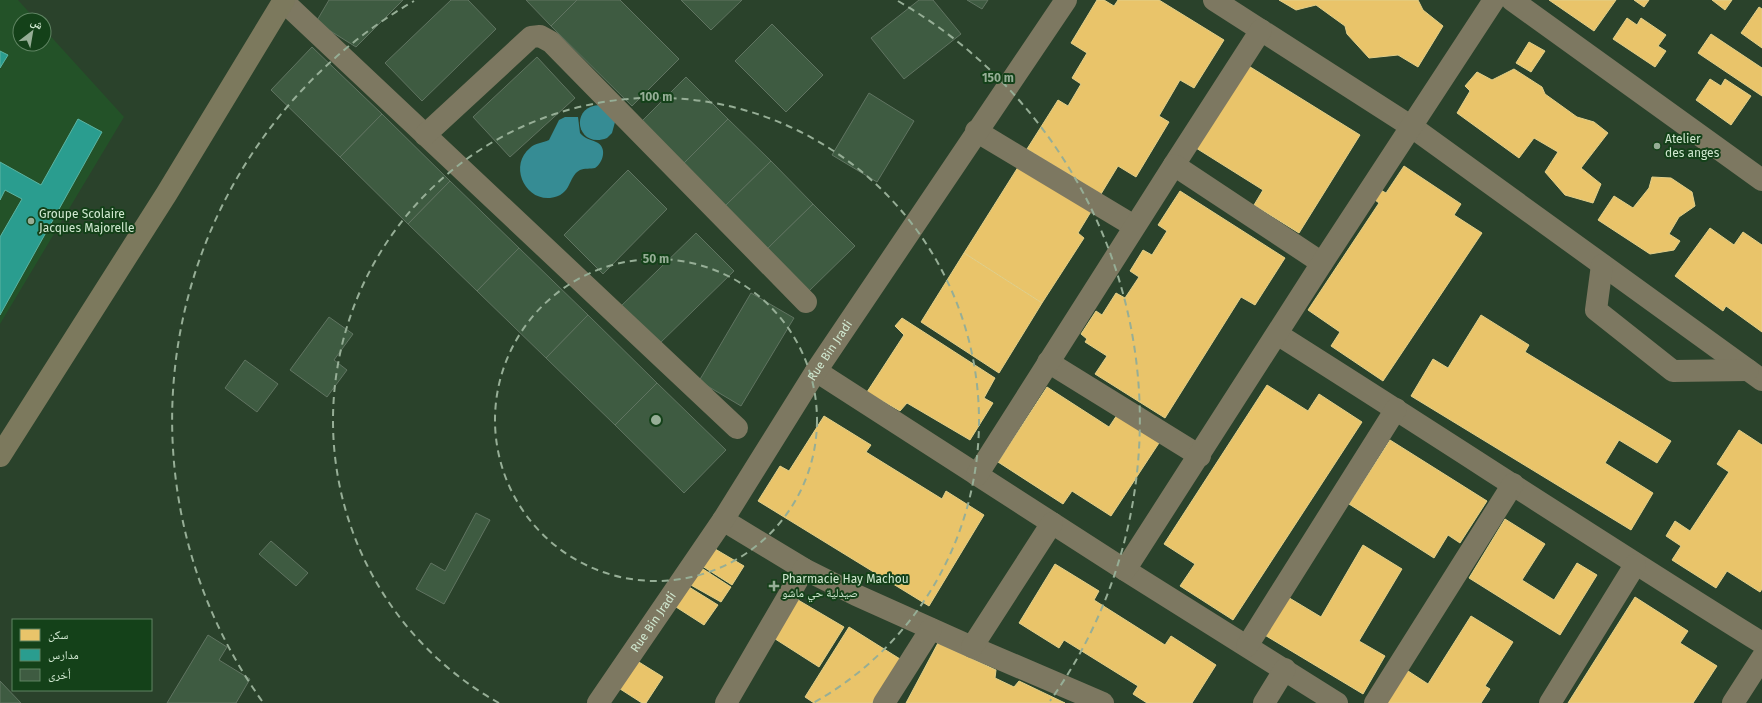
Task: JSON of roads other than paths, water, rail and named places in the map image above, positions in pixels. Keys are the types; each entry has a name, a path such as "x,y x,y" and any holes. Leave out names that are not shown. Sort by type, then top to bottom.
{"street":[{"path":"0,456 167,193 284,0 737,428"},
{"name":"Rue Bin Jradi","path":"598,703 723,520 816,371 976,131 1066,0"},
{"path":"1214,0 1412,127 1755,375"},
{"path":"1126,570 1322,263 1494,0"},
{"path":"1512,0 1762,180"},
{"path":"977,475 1134,226 1261,30"},
{"path":"425,134 531,38 540,36 551,42 806,302"},
{"path":"976,131 1134,226"},
{"path":"1174,165 1322,263"},
{"path":"1602,265 1596,310 1673,371 1755,375"},
{"path":"1277,334 1513,484 1635,565 1762,643"},
{"path":"1048,362 1200,456"},
{"path":"816,371 1052,523 1337,703"},
{"path":"1247,646 1396,409"},
{"path":"1376,703 1513,484"},
{"path":"723,520 804,569 1078,698 1103,703"},
{"path":"972,647 1052,523"},
{"path":"1550,703 1635,565"},
{"path":"726,703 804,569"},
{"path":"884,703 931,629"},
{"path":"1734,703 1762,658"},
{"path":"1264,703 1285,669"}],"water":[{"path":"600,105 615,122 612,133 607,138 597,140 589,138 583,133 580,126 580,119 583,112 590,107"},
{"path":"565,117 578,117 580,133 586,138 600,144 603,151 602,159 595,168 582,169 576,173 563,193 550,198 541,197 527,188 522,180 520,172 521,163 524,155 532,146 549,140 559,120"}],"place":[{"name":"Atelier des anges","path":"1657,146"},
{"name":"Groupe Scolaire Jacques Majorelle","path":"31,221"},
{"name":"Pharmacie Hay Machou صيدلية حي ماشو","path":"774,586"}]}
